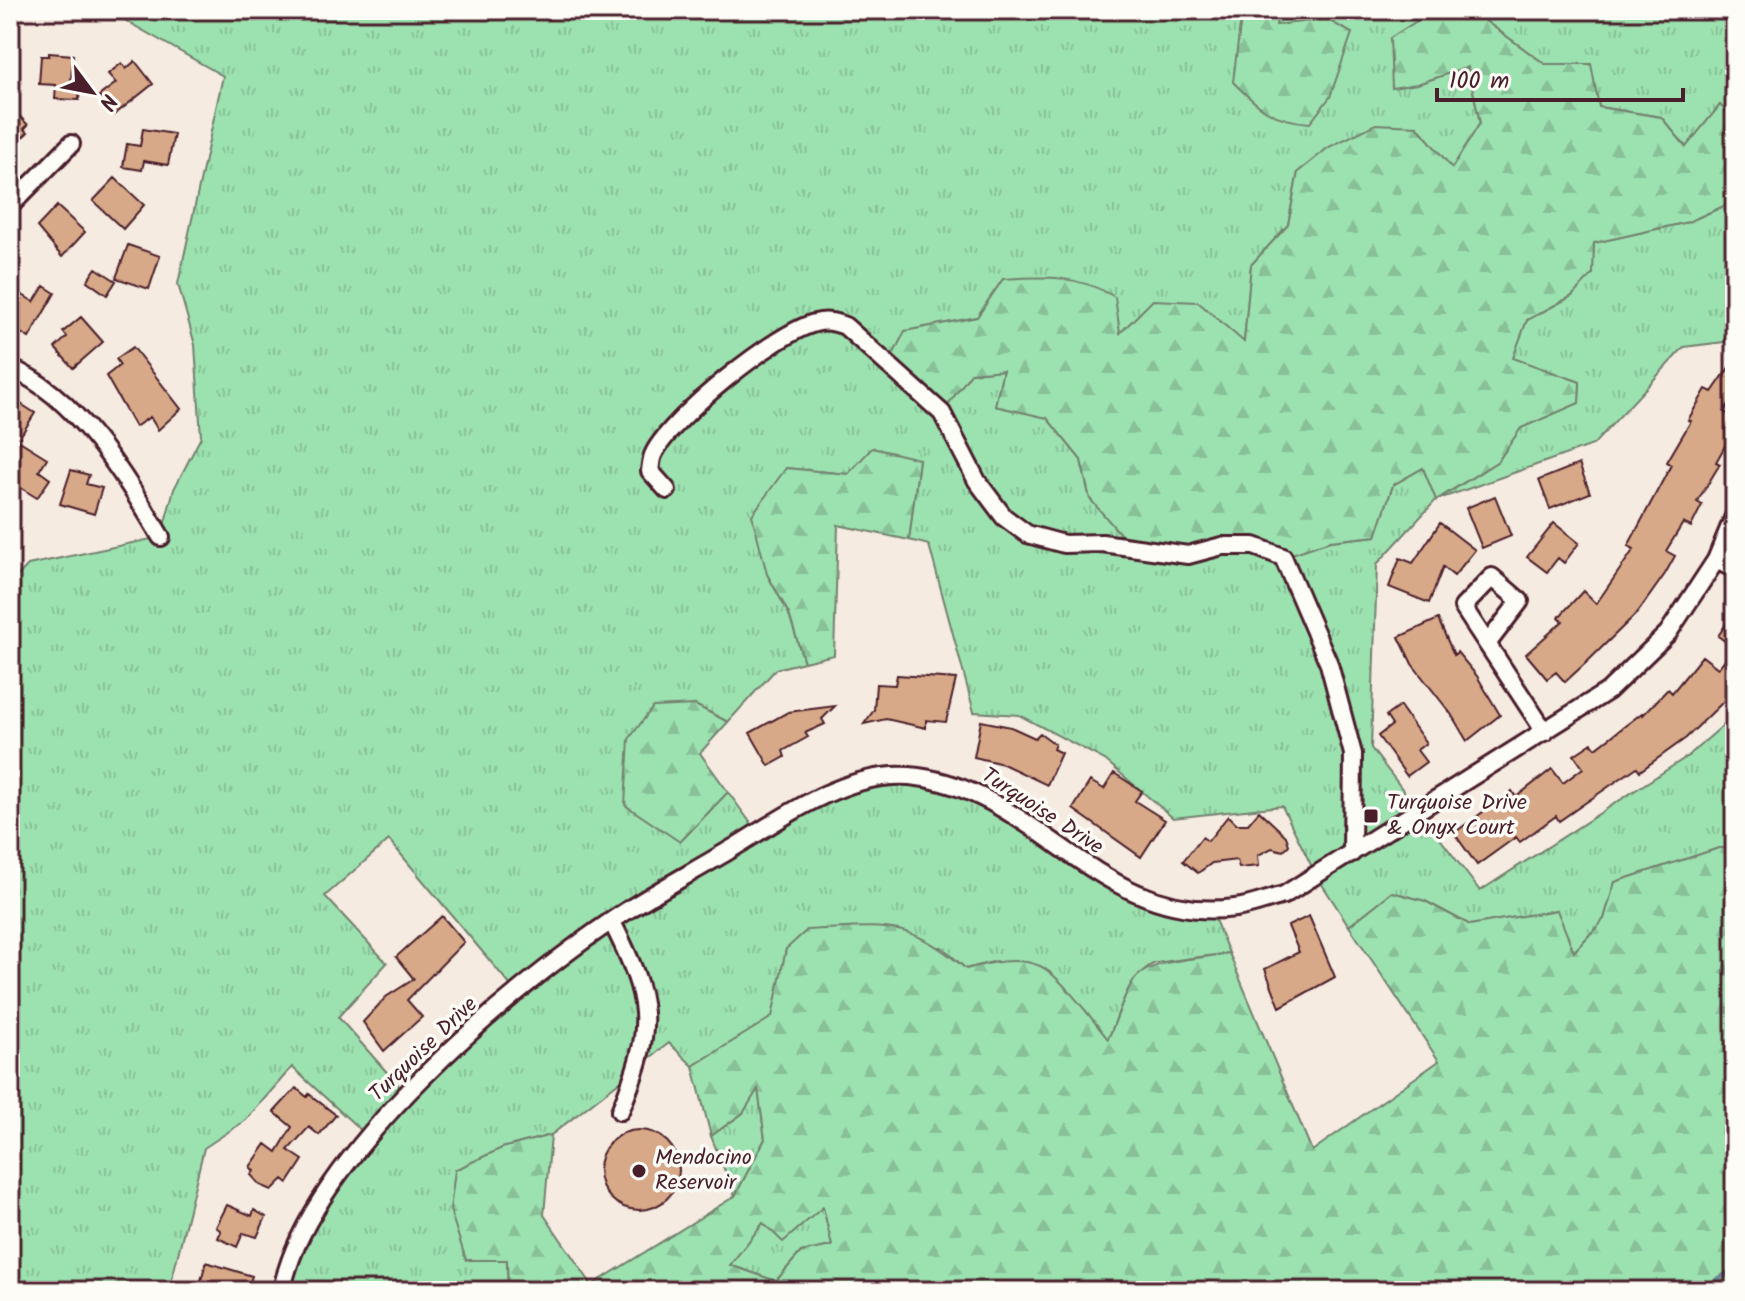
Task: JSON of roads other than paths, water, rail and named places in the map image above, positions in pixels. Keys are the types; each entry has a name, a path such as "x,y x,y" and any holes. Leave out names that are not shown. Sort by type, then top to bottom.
{"street":[{"path":"10,205 71,144"},
{"path":"667,490 650,471 653,454 704,395 775,345 812,323 829,320 845,326 942,413 977,481 1004,517 1027,534 1064,544 1102,543 1188,555 1222,546 1254,546 1283,557 1329,664 1353,754 1352,853"},
{"path":"10,368 36,379 81,424 132,488 161,537"},
{"name":"Turquoise Drive","path":"282,1291 315,1206 368,1136 431,1070 516,992 612,922 815,799 864,781 915,776 963,786 1004,808 1106,880 1142,896 1185,908 1235,908 1284,895 1608,691 1668,633 1716,560 1735,514"},
{"path":"1716,560 1735,569"},
{"path":"1487,644 1545,732"},
{"path":"612,922 634,966 644,997 645,1027 632,1081 620,1111"}],"waterway":[{"path":"1658,1291 1710,1284 1735,1269"}],"place":[{"name":"Turquoise Drive & Onyx Court","path":"1371,816"},
{"name":"Mendocino Reservoir","path":"639,1171"}]}
